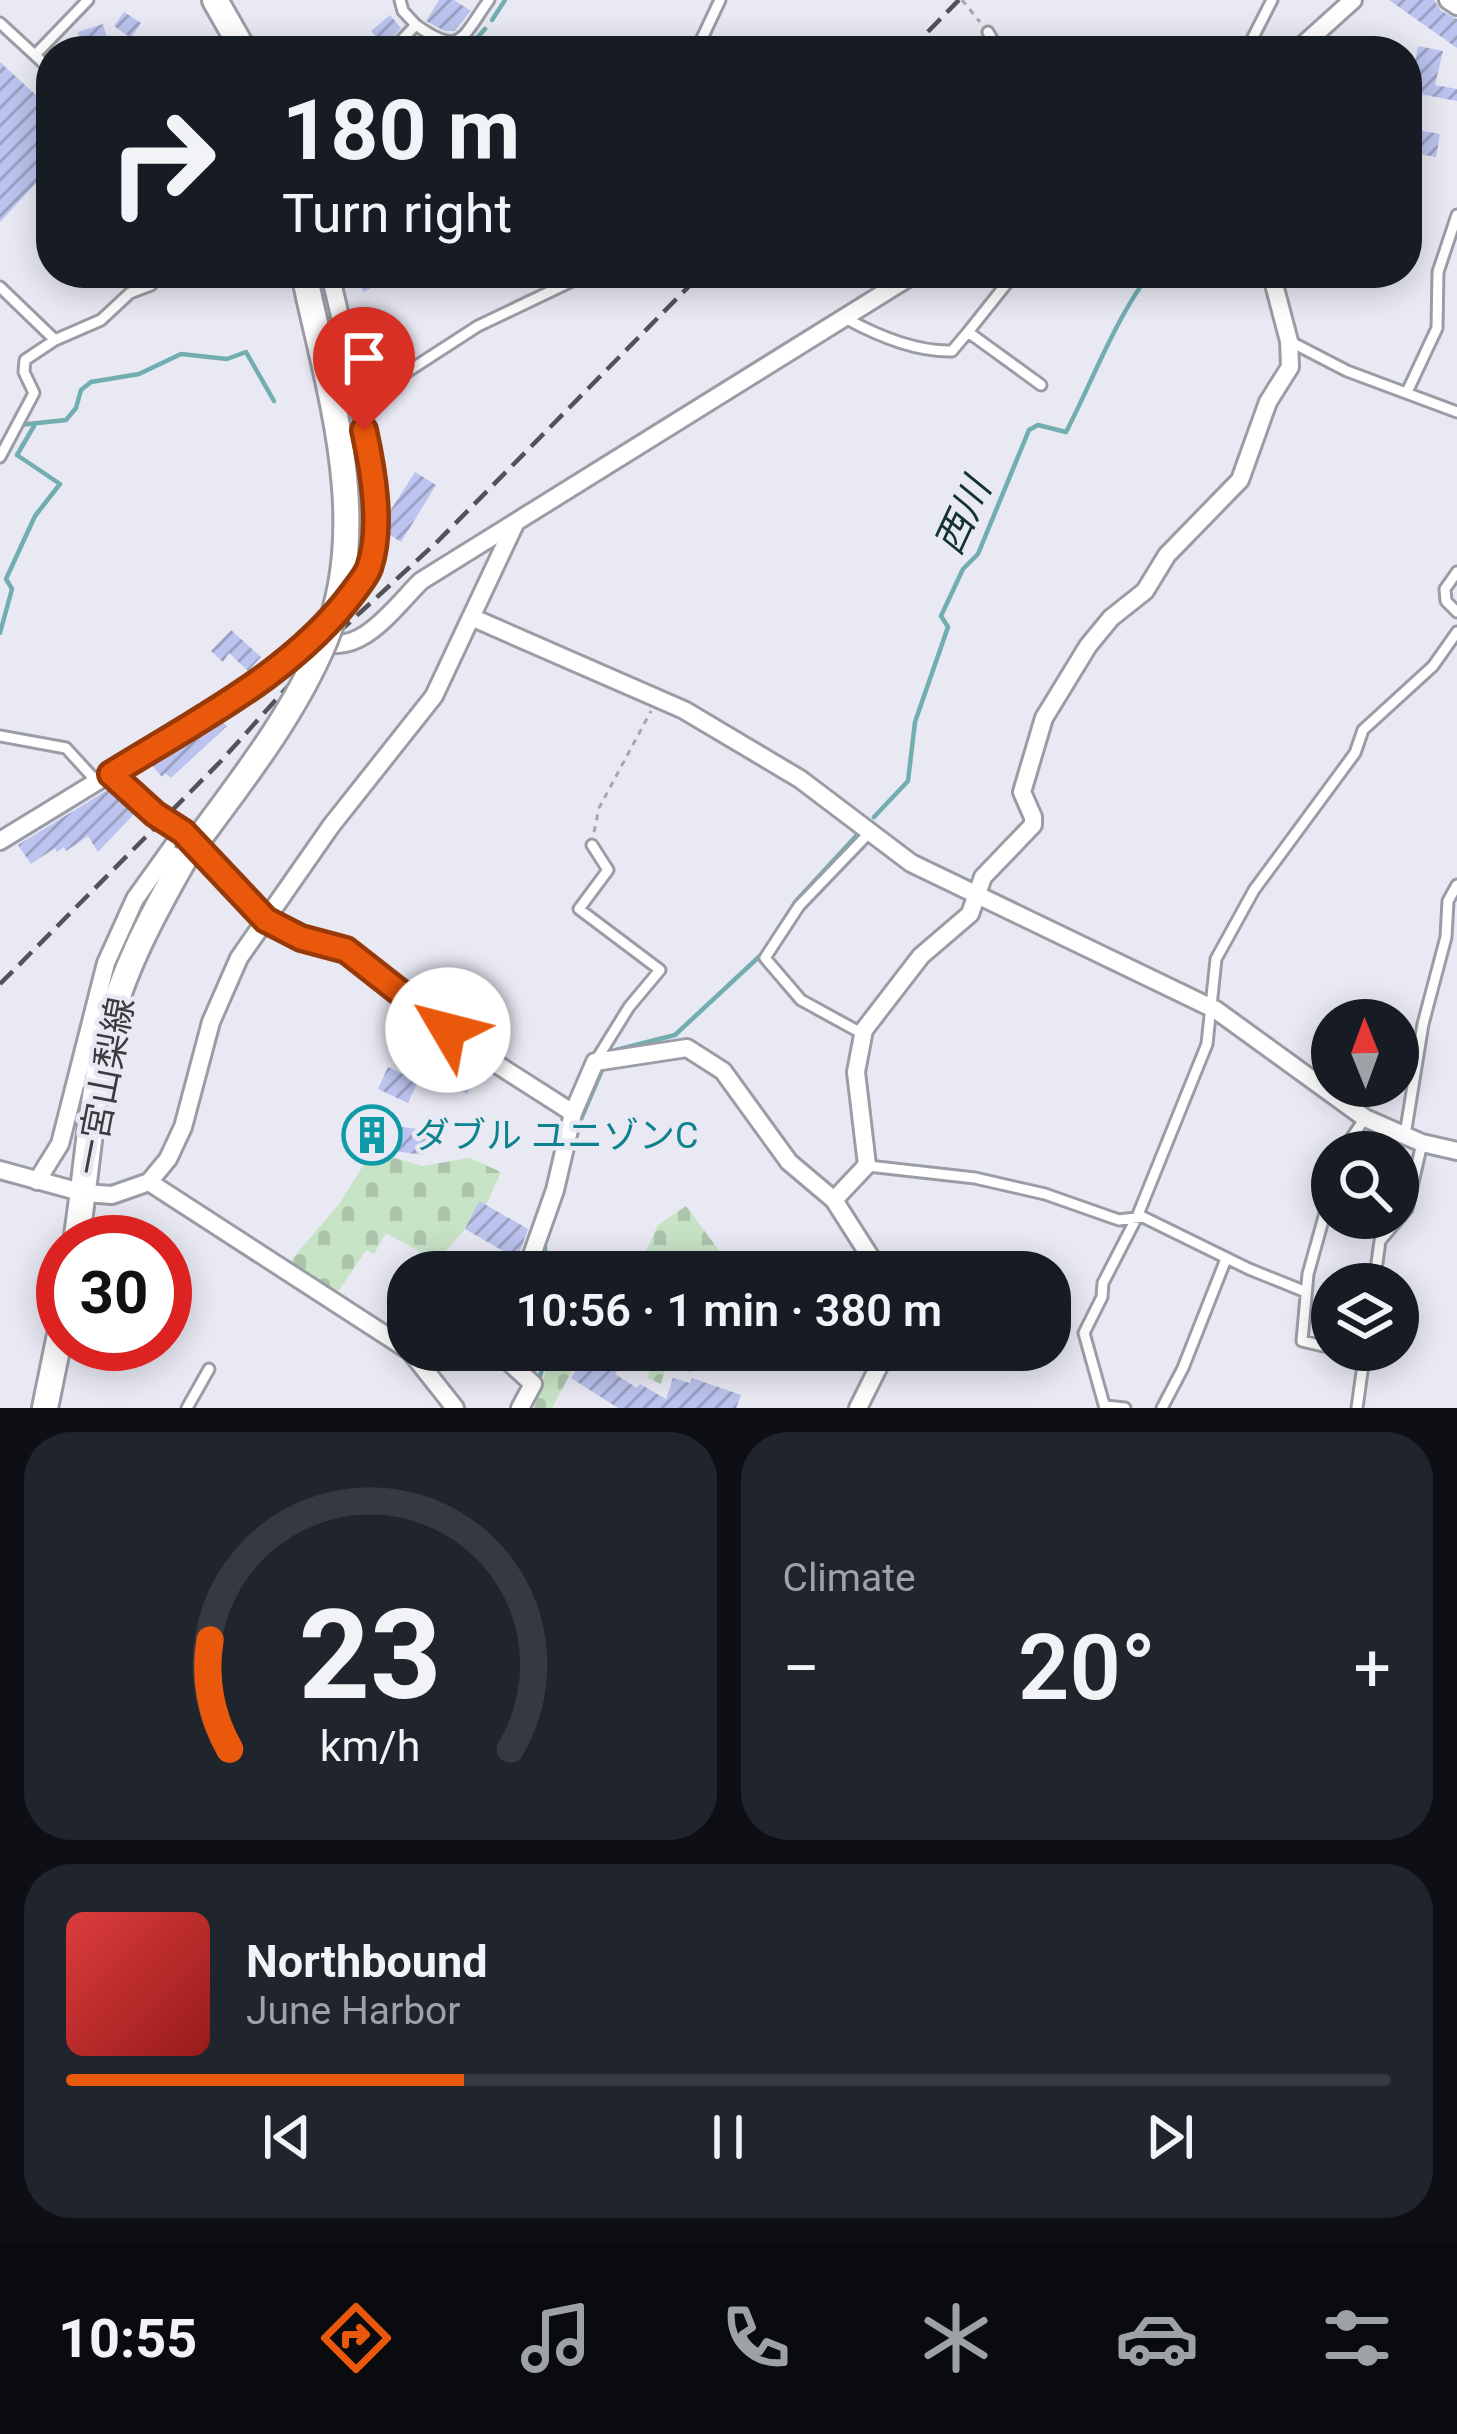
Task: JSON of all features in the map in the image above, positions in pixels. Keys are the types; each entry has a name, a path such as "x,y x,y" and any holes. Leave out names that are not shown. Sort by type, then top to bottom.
{"main road":[{"path":"215,0 235,36"},
{"name":"一宮山梨線","path":"80,1215 103,1048 121,986 184,844 250,768 301,688 326,638 340,581 346,495 340,441 307,288"},
{"path":"45,1408 52,1371"}],"street":[{"path":"1312,36 1352,0"},
{"path":"1448,0 1457,6"},
{"path":"333,288 370,458 374,531 369,571 318,642 354,643 422,581 892,288"},
{"path":"834,1200 867,1166 856,1072 863,1034 921,956 970,914 983,877 1033,825 1022,792 1044,718 1088,646 1111,618 1145,592 1167,555 1240,480 1268,402 1290,367 1289,341 1275,288"},
{"path":"0,1170 112,1196 149,1182 168,1159 183,1127 223,988 331,826 434,696 514,525"},
{"path":"471,617 685,710 800,779 911,863 1208,1006 1364,1118 1395,1131"},
{"path":"0,841 240,694 327,627"},
{"path":"105,779 155,814 266,920 301,938 346,950 418,1010 573,1113"},
{"path":"37,1181 60,1144 106,962 135,898 184,844"},
{"path":"533,1251 555,1190 573,1113 595,1062 687,1048 723,1071 789,1162 834,1200 867,1251"},
{"path":"1419,1140 1457,1151"},
{"path":"149,1182 410,1352 455,1408"},
{"path":"519,1371 533,1384 520,1408"},
{"path":"859,1408 876,1371"}],"lane":[{"path":"54,36 88,0"},
{"path":"400,0 416,25 431,36"},
{"path":"463,36 489,0"},
{"path":"703,36 720,0"},
{"path":"1254,36 1272,0"},
{"path":"0,22 35,56"},
{"path":"405,36 416,25"},
{"path":"988,32 990,36"},
{"path":"1407,392 1438,328 1438,272 1457,215"},
{"path":"0,287 55,340"},
{"path":"0,457 34,393 24,372 26,360 55,340 100,320 130,293 143,288"},
{"path":"358,404 478,326 558,288"},
{"path":"845,318 933,351 952,351 1003,288"},
{"path":"968,332 1041,385"},
{"path":"1289,341 1347,371 1457,412"},
{"path":"1457,572 1445,589 1446,601 1457,612"},
{"path":"1125,1408 1106,1407 1091,1370 1084,1334 1102,1297 1103,1282 1138,1217 1207,1044 1216,959 1254,890 1355,754 1363,730 1433,666 1457,632"},
{"path":"0,736 66,748 105,779"},
{"path":"863,1034 801,1000 765,958 799,906 869,832"},
{"path":"592,845 608,870 579,909 660,970 629,1007 595,1062"},
{"path":"1415,1131 1423,1024 1446,937 1448,901 1457,885"},
{"path":"1356,1131 1364,1118"},
{"path":"867,1166 975,1178 1045,1194 1119,1220 1138,1217 1306,1292"},
{"path":"1311,1343 1302,1341 1306,1292 1319,1239"},
{"path":"1162,1408 1226,1259"},
{"path":"187,1408 209,1370"},
{"path":"1357,1408 1362,1371"}],"path":[{"path":"962,0 988,32"},
{"path":"592,845 598,808 658,699"}],"green space":[{"path":"372,1151 422,1166 470,1158 501,1172 486,1205 479,1202 446,1251 419,1251 386,1233 374,1254 366,1250 331,1302 287,1265 340,1203"},
{"path":"686,1206 719,1251 646,1251 658,1225"},
{"path":"546,1371 572,1371 552,1408 534,1408"},
{"path":"649,1371 664,1371 661,1384 647,1378"}],"building":[{"path":"439,0 454,0 471,11 454,31 426,21"},
{"path":"1389,0 1434,0 1441,11 1457,19 1457,48"},
{"path":"124,12 141,23 132,36 114,26"},
{"path":"390,15 401,28 393,36 375,36 371,31"},
{"path":"103,24 107,36 79,36 78,32"},
{"path":"1422,47 1443,51 1435,85 1457,89 1457,101 1422,94"},
{"path":"0,62 36,95 36,183 0,222"},
{"path":"1422,131 1440,134 1436,157 1422,155"},
{"path":"382,340 391,353 368,367 362,354"},
{"path":"415,472 436,485 401,542 387,533 387,516"},
{"path":"231,630 261,657 248,671 229,653 223,662 211,651"},
{"path":"221,721 227,726 171,778 165,773 162,777 152,765"},
{"path":"109,789 135,813 98,852 88,836 66,851 55,848 31,864 18,845"},
{"path":"442,1056 477,1074 467,1094 432,1076"},
{"path":"388,1067 418,1081 408,1103 378,1089"},
{"path":"349,1121 427,1130 424,1155 347,1145"},
{"path":"479,1201 528,1229 520,1251 503,1251 465,1229"},
{"path":"576,1371 617,1371 615,1374 637,1388 640,1384 666,1399 673,1378 690,1383 692,1378 741,1395 736,1408 618,1408 571,1378"}],"waterway":[{"path":"492,20 505,0"},
{"path":"479,36 485,29"},
{"name":"西川","path":"874,817 908,781 915,722 948,627 941,616 963,569 978,554 1029,430 1038,425 1066,432 1139,288"},
{"path":"19,425 66,420 81,390 91,382 139,374 181,354 227,359 246,352 274,401"},
{"path":"0,633 12,589 6,579 35,516 60,484 17,455 34,426"},
{"name":"西川","path":"616,1050 675,1035 762,954 796,901 857,835"},
{"name":"西川","path":"578,1126 602,1070"},
{"name":"西川","path":"544,1240 545,1251"},
{"name":"西川","path":"539,1379 541,1371"}],"railway":[{"path":"924,36 959,0"},
{"path":"0,984 221,761 326,644 437,542 687,288"}],"place":[{"name":"ダブル ユニゾンC","path":"372,1135"}],"route":[{"path":"364,430 374,531 369,571 327,627 240,694 111,774 183,832 266,920 301,938 346,950 448,1030"}]}
